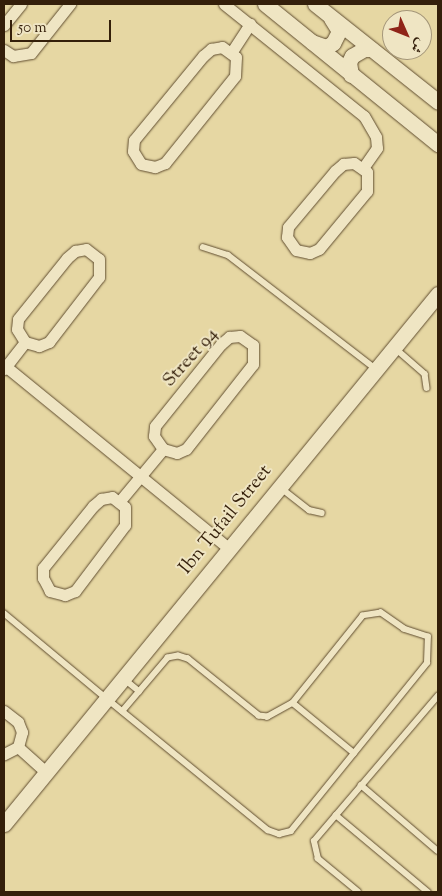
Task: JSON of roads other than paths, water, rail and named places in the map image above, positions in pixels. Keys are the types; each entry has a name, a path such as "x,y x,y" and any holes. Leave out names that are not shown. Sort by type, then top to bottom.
{"street":[{"path":"4,25 21,4"},
{"path":"4,50 14,56 31,53 70,4"},
{"path":"224,4 370,124 377,148 363,168"},
{"path":"264,4 438,144"},
{"path":"315,4 438,102"},
{"path":"308,40 326,47 333,43 339,31 330,16"},
{"path":"231,53 250,24"},
{"path":"222,47 231,53 237,61 235,76 165,163 155,167 141,164 135,157 133,145 140,133 211,49 222,47"},
{"path":"351,75 349,62 352,56 364,49 371,49"},
{"path":"354,163 363,168 369,176 366,191 319,249 310,253 296,250 287,237 288,226 343,164 354,163"},
{"path":"86,249 95,254 101,263 99,277 49,342 39,346 25,342 17,329 18,319 75,251 86,249"},
{"name":"Ibn Tufail Street","path":"4,824 228,548 438,294"},
{"name":"Street 94","path":"236,336 249,341 255,350 253,364 186,449 177,453 163,449 154,436 155,426 221,344 236,336"},
{"path":"25,342 4,367 228,548"},
{"path":"119,502 163,449"},
{"path":"112,498 119,502 127,511 124,526 75,591 65,595 50,591 43,578 43,568 101,499 112,498"},
{"path":"4,711 20,727 18,746"},
{"path":"18,746 46,772"},
{"path":"4,754 18,746"}],"lane":[{"path":"204,247 228,255 376,369"},
{"path":"394,347 425,374 427,388"},
{"path":"279,486 308,510 322,513"},
{"path":"4,614 268,830 279,834 291,831 427,663 428,637 404,629 381,613 363,616 293,703 279,713 259,716 188,659 178,656 162,663 123,711"},
{"path":"123,678 139,691"},
{"path":"358,892 315,853 314,841 438,696"},
{"path":"293,703 354,753"},
{"path":"361,785 438,851"},
{"path":"336,815 428,892"}]}
